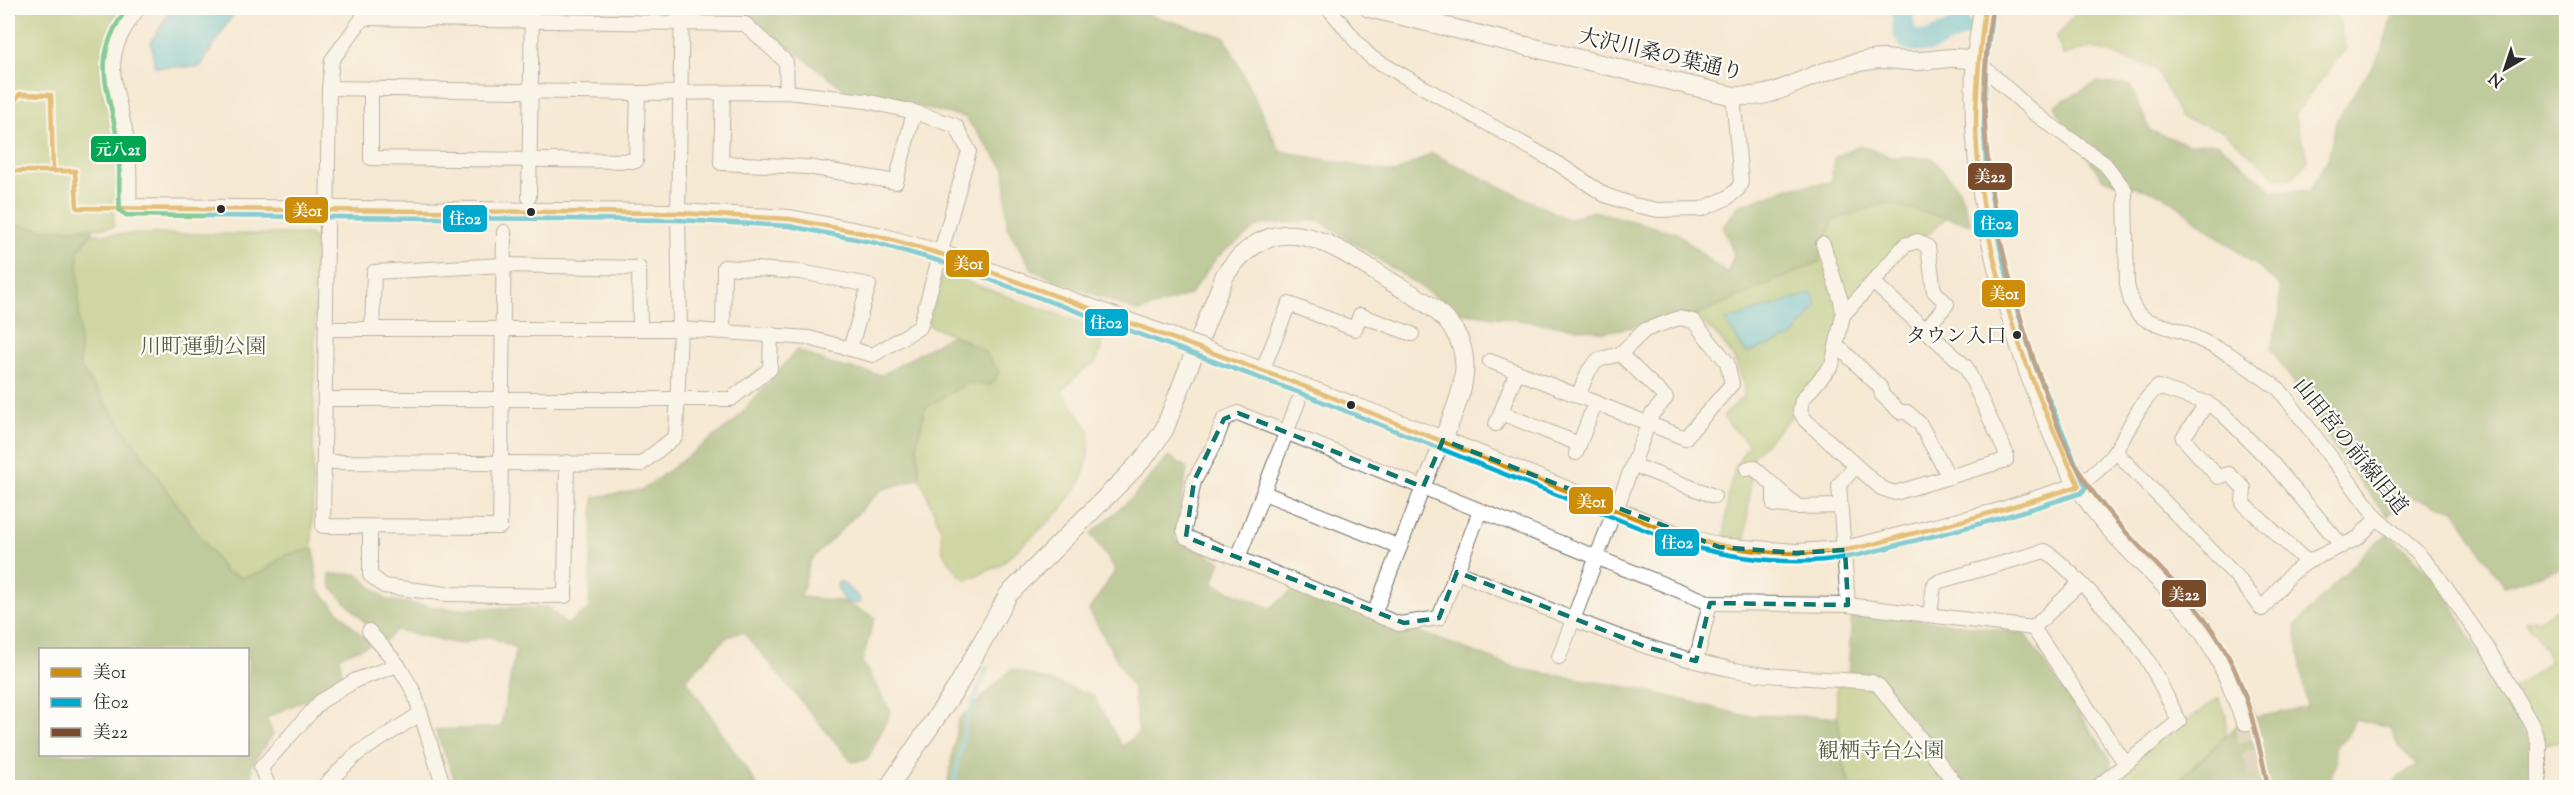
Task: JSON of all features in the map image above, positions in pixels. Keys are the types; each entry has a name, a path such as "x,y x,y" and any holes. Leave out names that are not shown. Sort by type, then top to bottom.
{"main road":[{"path":"1984,8 1977,61 1979,165 2000,277 2039,397 2055,437 2079,486 2127,548 2200,625 2234,684 2246,720"}],"street":[{"path":"136,8 117,40 110,64 112,89 123,130 128,163 127,208 678,213 790,219 878,236 941,254 1262,371 1443,440 1613,516 1719,547 1796,553 1845,550 1996,513 2079,486 2102,467 2115,451 2138,410 2158,387 2207,403 2239,428 2272,463 2342,546"},
{"path":"324,462 641,464 676,436 680,329 678,213 682,8"},
{"path":"1328,8 1344,25 1356,45 1372,58 1557,163 1605,195 1658,210 1702,209 1727,198 1738,189 1741,182 1733,96"},
{"name":"大沢川桑の葉通り","path":"1369,8 1733,96 1753,98 1768,95 1821,73 1851,64 1881,59 1917,61 1959,56 1977,61"},
{"path":"504,232 500,527 323,526 329,88 332,60 366,13 532,14 682,25 745,24 786,62 787,92"},
{"path":"529,197 532,14"},
{"name":"山田宮の前線旧道","path":"1977,61 2034,113 2105,164 2125,190 2127,284 2130,302 2138,314 2148,321 2184,332 2229,354 2279,389 2377,518 2422,556 2468,620 2513,689 2537,736 2539,788"},
{"path":"326,329 723,331 809,338 873,355 920,327 969,151 956,126 914,112 866,100 787,92 723,94 329,88"},
{"path":"371,89 370,158 530,161 636,161 638,93"},
{"path":"723,94 721,163 808,167 896,182 914,112"},
{"path":"888,788 957,687 1008,595 1023,577 1123,480 1164,430 1225,275 1237,258 1257,244 1281,236 1311,236 1332,244 1436,309 1454,329 1462,347 1464,380 1443,440 1422,487 1374,614"},
{"path":"1844,315 1905,245 1918,241 1928,247 1934,291 1947,304 1925,330"},
{"path":"1823,244 1844,315 1832,365 1802,400 1800,411 1805,420 1881,488 1895,493 2006,460 2006,453 1966,367 1873,282"},
{"path":"372,328 374,272 504,265 639,268 640,329"},
{"path":"723,331 724,267 801,272 869,285 850,349"},
{"path":"1262,371 1289,304 1354,329 1360,315 1412,334"},
{"path":"1490,361 1595,403 1685,438 1732,384 1727,362 1693,321 1678,318 1645,330 1620,354 1598,360 1589,370 1578,396"},
{"path":"325,399 731,399 770,369 771,334"},
{"path":"1837,348 1843,351 1880,387 1882,395 1900,412 1907,412 1920,424 1948,477"},
{"path":"1559,657 1634,465 1648,423 1652,414 1666,398 1620,354"},
{"path":"1517,372 1498,418 1577,448 1595,403"},
{"path":"1238,558 1298,402"},
{"path":"2207,403 2183,438 2218,477 2229,474 2244,489 2243,503 2307,562"},
{"path":"1480,511 1439,618 1399,624 1186,537 1184,530 1194,481 1214,446 1224,419 1238,413 1710,603 1848,605 2033,628 2125,764"},
{"path":"2115,451 2238,578 2262,609 2290,575 2307,562 2358,538 2377,518"},
{"path":"370,527 370,575 384,586 447,594 565,596 567,462"},
{"path":"1634,465 1714,496"},
{"path":"1848,605 1839,484 1856,466"},
{"path":"1750,468 1774,486 1774,505 1840,506"},
{"path":"1264,493 1400,547"},
{"path":"1930,614 1934,585 1940,581 2045,551 2052,554 2080,583 2139,647 2180,720 2096,788"},
{"path":"1457,572 1646,647 1696,661 1742,672 1872,681 1879,686 1959,788"},
{"path":"2033,628 2080,583"},
{"path":"1696,661 1710,603"},
{"path":"369,632 398,665 414,692 444,788"},
{"path":"269,788 261,768 320,702 356,680 398,665"},
{"path":"329,785 357,754 420,714"}],"highlighted area":[{"path":"1238,413 1423,487 1443,440 1719,547 1796,553 1845,550 1848,605 1710,603 1696,661 1646,647 1457,572 1439,618 1404,623 1186,537 1194,481 1224,419"}],"green space":[{"path":"8,8 109,8 118,18 104,50 101,76 117,156 118,191 113,198 114,227 51,230 8,224"},
{"path":"739,8 1125,8 1225,37 1280,151 1395,173 1432,153 1567,219 1594,211 1677,233 1727,274 1734,254 1723,227 1738,206 1789,188 1831,182 1834,158 1860,145 1891,157 1932,158 1959,189 1971,224 1886,203 1833,220 1819,262 1693,316 1605,332 1459,312 1319,220 1260,225 1217,257 1190,294 1139,312 1033,271 1007,227 1005,169 965,117 849,93"},
{"path":"2080,8 2335,8 2346,48 2294,115 2308,161 2290,180 2278,178 2222,130 2181,118 2156,68 2090,47 2064,55 2056,38"},
{"path":"2394,8 2566,8 2566,563 2556,570 2504,586 2455,510 2414,498 2409,493 2387,516 2338,453 2271,348 2280,313 2279,286 2257,266 2162,194 2103,179 2062,121 2055,105 2098,82 2130,86 2151,131 2188,144 2218,143 2273,191 2310,191 2329,156 2336,121 2382,52"},
{"path":"1890,191 1958,207 1928,234 1899,250 1842,314 1832,364 1802,398 1790,418 1753,456 1745,543 1724,540 1728,495 1736,465 1749,445 1723,417 1744,395 1743,383 1729,350 1712,331 1693,316 1819,262 1829,216"},
{"path":"8,224 51,230 95,228 78,251 80,367 225,572 243,578 265,571 285,555 314,549 318,589 370,645 340,656 343,682 266,718 273,734 251,766 253,787 8,787"},
{"name":"川町運動公園","path":"90,234 309,234 316,240 312,550 285,555 265,571 243,578 225,572 80,367 78,251"},
{"path":"948,275 1107,332 1096,363 1082,371 1061,391 1090,432 1087,463 1080,483 1060,511 999,566 967,580 958,574 943,552 941,529 920,478 917,444 924,408 967,383 991,385 968,341 928,325 941,277"},
{"path":"951,335 983,350 999,372 991,385 967,383 925,408 917,444 920,478 881,490 810,561 801,597 840,601 875,617 862,661 891,712 867,760 852,762 743,632 727,637 686,679 758,787 458,787 435,730 501,727 516,648 489,636 459,644 396,630 384,642 331,587 329,574 357,574 387,600 448,609 548,607 566,625 589,609 594,497 642,490 734,422 797,350 833,365 882,375"},
{"path":"1169,456 1187,468 1175,540 1221,561 1213,584 1270,608 1297,587 1520,669 1639,689 1742,715 1838,717 1844,767 1850,787 947,788 958,720 1012,669 1093,695 1122,747 1139,733 1133,689 1089,610 1116,570 1091,534 1132,498"},
{"path":"2388,534 2438,580 2535,753 2534,787 2393,787 2397,778 2418,765 2398,746 2390,727 2355,719 2347,737 2334,748 2337,763 2326,787 2171,788 2243,720 2307,707 2295,626 2366,551"},
{"path":"2566,605 2566,741 2539,745 2513,689 2549,662 2546,650 2525,620 2539,619"},
{"path":"1852,611 2024,633 2111,760 2111,767 2086,787 1968,787 1883,684 1848,674"},
{"name":"観栖寺台公園","path":"1837,679 1872,682 1959,787 1850,787 1839,733"},
{"path":"2219,698 2226,715 2226,735 2171,787 2096,788 2179,721 2188,720"}],"water":[{"path":"172,8 237,8 200,67 155,67 151,42"},
{"path":"1812,293 1817,306 1792,337 1746,353 1726,321"},
{"path":"841,582 860,598 860,603 850,603 843,599 837,583"}],"waterway":[{"path":"1902,8 1904,33 1909,40 1928,42 1961,27"},
{"path":"953,788 966,721 987,667"}],"tunnel":[{"path":"2246,720 2261,788"}],"transit line":[{"name":"元八21","path":"127,8 115,27 105,60 107,90 119,153 120,211 126,215 204,216"},
{"name":"美01","path":"8,171 75,171 77,208 678,213 790,219 878,236 941,254 1306,387 1677,535 1718,545 1760,551 1824,552 1870,545 2079,486 2023,356 2008,311 1986,219 1979,173 1976,126 1985,8"},
{"name":"住02","path":"204,216 678,220 789,226 876,243 939,261 1303,394 1675,542 1760,559 1826,560 1863,554 1974,525 2081,493 2086,488 2036,368 2010,288 2000,247 1986,165 1984,126 1986,67 1992,9"},
{"name":"美22","path":"1992,9 1986,54 1984,99 1991,187 2008,274 2045,393 2064,441 2088,485 2119,524 2203,617 2227,654 2249,709 2268,786"},
{"name":"美01","path":"8,109 20,94 51,95 53,171"}],"place":[{"name":"タウン入口","path":"2017,335"}]}
